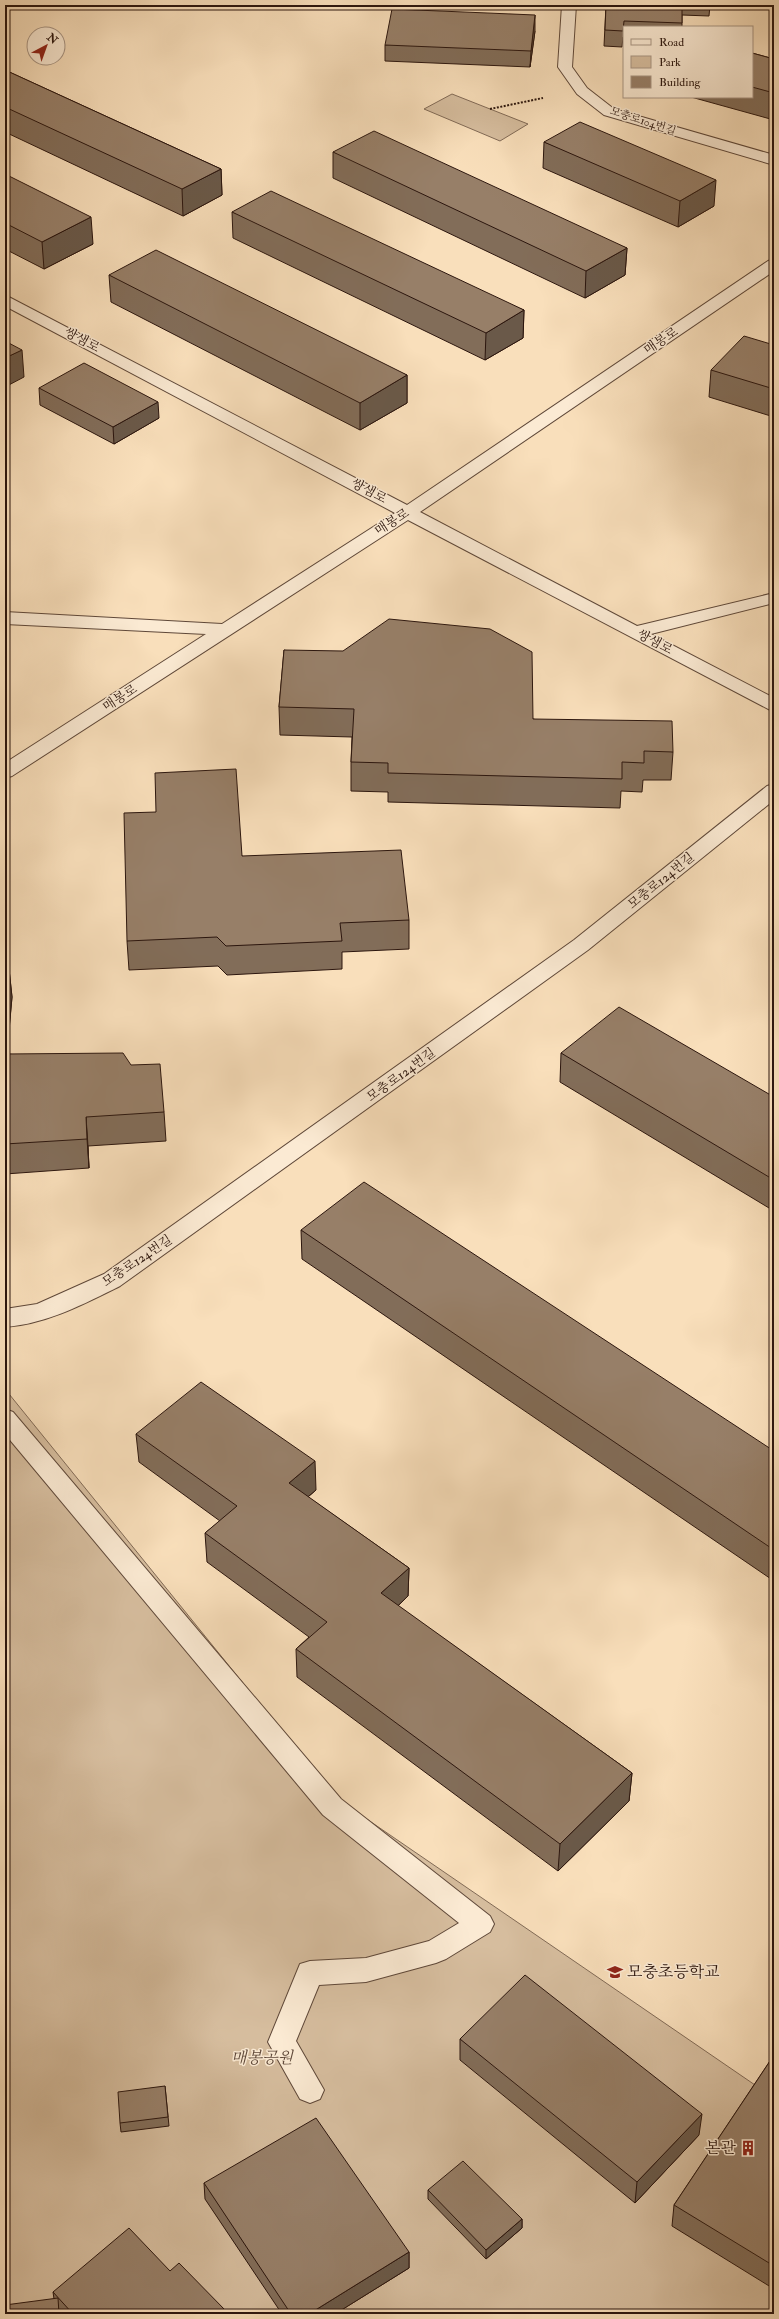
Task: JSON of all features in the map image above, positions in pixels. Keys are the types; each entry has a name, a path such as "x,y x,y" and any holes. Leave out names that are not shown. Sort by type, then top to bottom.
{"street":[{"name":"모충로104번길","path":"568,5 565,67 582,91 609,112 774,160"},
{"name":"매봉로","path":"5,772 409,512 774,264"},
{"name":"쌍샘로","path":"5,300 774,706"},
{"path":"635,632 774,598"},
{"path":"5,618 226,630"},
{"name":"모충로124번길","path":"5,1318 15,1318 65,1302 112,1280 581,946 774,790"},
{"path":"5,1418 332,1807 480,1924 436,1951 366,1970 310,1973 282,2042 310,2090"}],"path":[{"path":"490,109 549,97"}],"green space":[{"path":"452,94 528,124 500,141 424,109"},
{"name":"매봉공원","path":"5,1389 336,1798 774,2098 774,2314 5,2314"}],"building":[{"path":"606,5 682,5 682,23 624,21 623,31 605,30"},
{"path":"392,9 535,15 531,51 385,45"},
{"path":"753,53 774,59 774,93 753,87"},
{"path":"5,70 221,169 182,189 5,107"},
{"path":"580,122 716,180 680,201 544,142"},
{"path":"374,131 627,248 586,271 333,152"},
{"path":"5,174 91,217 42,242 5,223"},
{"path":"271,191 524,310 486,333 232,212"},
{"path":"156,250 407,375 360,403 109,275"},
{"path":"744,336 774,345 774,389 711,370"},
{"path":"5,341 22,350 5,358"},
{"path":"84,363 158,402 113,427 39,388"},
{"path":"389,619 490,629 532,652 533,719 672,721 673,752 644,751 644,763 622,762 622,779 388,773 388,763 351,762 354,709 279,707 284,650 343,651"},
{"path":"236,769 242,856 401,850 409,920 340,923 342,941 226,946 217,937 127,941 124,813 156,812 155,773"},
{"path":"5,968 9,969 5,1009"},
{"path":"619,1007 774,1097 774,1180 561,1053"},
{"path":"123,1053 131,1065 160,1064 164,1112 86,1117 87,1139 5,1144 5,1054"},
{"path":"364,1182 774,1451 774,1550 301,1230"},
{"path":"201,1382 315,1461 289,1483 409,1568 381,1593 632,1773 560,1844 296,1649 327,1622 205,1533 237,1506 136,1434"},
{"path":"525,1975 702,2114 637,2182 460,2039"},
{"name":"본관","path":"774,2055 774,2266 674,2205"},
{"path":"165,2086 168,2117 120,2123 118,2092"},
{"path":"316,2118 409,2252 309,2314 291,2314 204,2183"},
{"path":"463,2161 522,2219 486,2250 428,2190"},
{"path":"129,2228 170,2271 179,2263 226,2311 222,2314 73,2314 53,2292"},
{"path":"58,2298 59,2314 5,2314 5,2305"}],"place":[{"name":"모충초등학교","path":"615,1972"},
{"name":"본관","path":"748,2148"}]}
